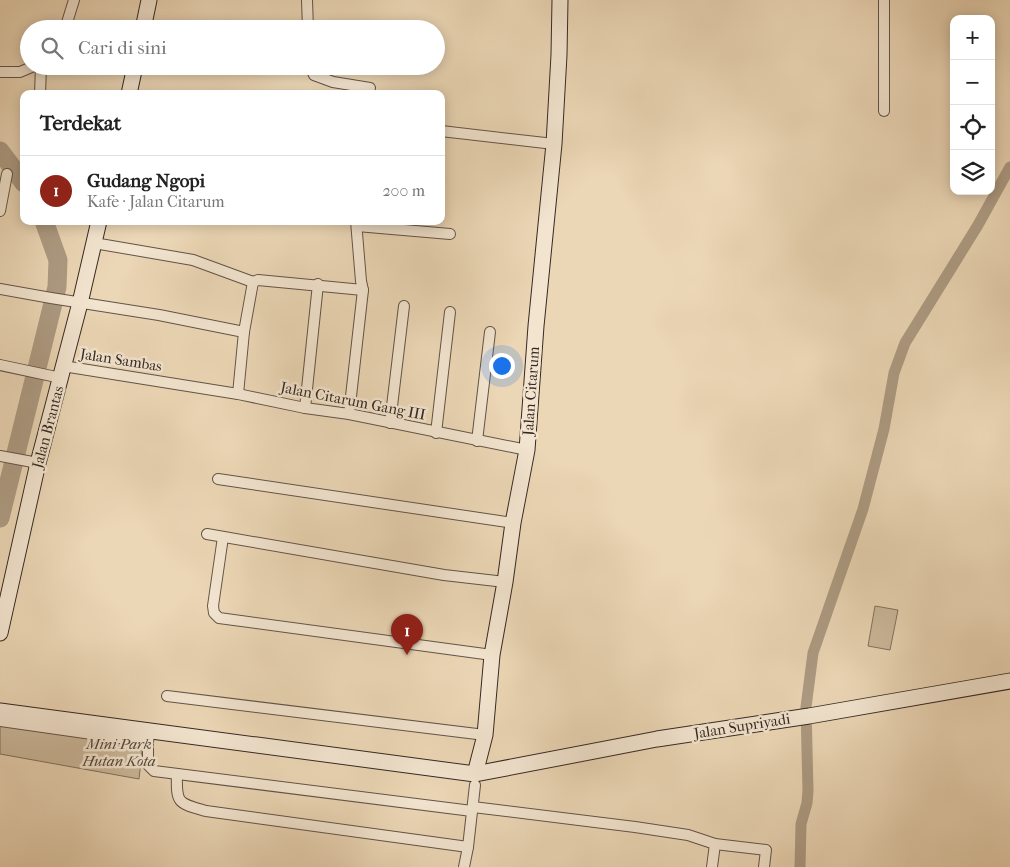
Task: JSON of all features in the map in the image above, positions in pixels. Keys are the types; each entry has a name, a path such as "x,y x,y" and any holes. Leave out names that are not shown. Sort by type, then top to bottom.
{"main road":[{"path":"145,20 149,0"},
{"name":"Jalan Citarum","path":"475,779 485,735 492,655 513,523 527,450 536,326 554,144 560,0"},
{"path":"130,90 133,75"},
{"name":"Jalan Brantas","path":"0,633 34,462 58,373 73,301 99,225"},
{"name":"Jalan Supriyadi","path":"0,711 149,736 475,779 657,739 809,716 1010,682"}],"street":[{"path":"68,20 74,0"},
{"path":"307,0 308,20"},
{"path":"884,0 884,111"},
{"path":"0,72 20,72"},
{"path":"40,90 41,75"},
{"path":"314,75 333,82 370,88"},
{"path":"445,131 554,144"},
{"path":"0,211 7,174"},
{"path":"349,414 363,290 357,225"},
{"path":"366,225 450,234"},
{"path":"94,243 193,260 253,282 258,280 318,284 363,290"},
{"path":"238,394 244,332 253,282"},
{"path":"305,408 318,284"},
{"path":"0,289 159,315 244,332"},
{"path":"390,423 404,306"},
{"path":"436,433 450,312"},
{"path":"477,441 490,332"},
{"name":"Jalan Sambas","path":"0,365 28,370 173,384"},
{"name":"Jalan Citarum Gang III","path":"173,384 349,414 527,450"},
{"path":"5,457 34,462"},
{"path":"218,479 513,523"},
{"path":"207,534 444,575 505,582"},
{"path":"223,537 213,606 214,613 218,618 492,655"},
{"path":"167,696 485,735"},
{"path":"0,720 149,736 148,765 154,771 688,835 715,844 766,850 764,867"},
{"path":"176,774 176,793 179,801 206,811 468,847"},
{"name":"Jalan Citarum","path":"464,867 473,809 475,779"},
{"path":"712,867 715,844"}],"green space":[{"path":"875,606 898,610 890,650 868,646"},
{"name":"Mini Park Hutan Kota","path":"0,715 144,734 139,779 0,754"}],"waterway":[{"path":"0,151 20,178"},
{"path":"800,867 801,824 807,803 808,791 806,707 813,653 863,509 884,429 894,373 905,343 978,225 1010,167"},
{"path":"0,518 57,287 58,260 45,225"}],"place":[{"name":"Gudang Ngopi","path":"407,655"}]}
